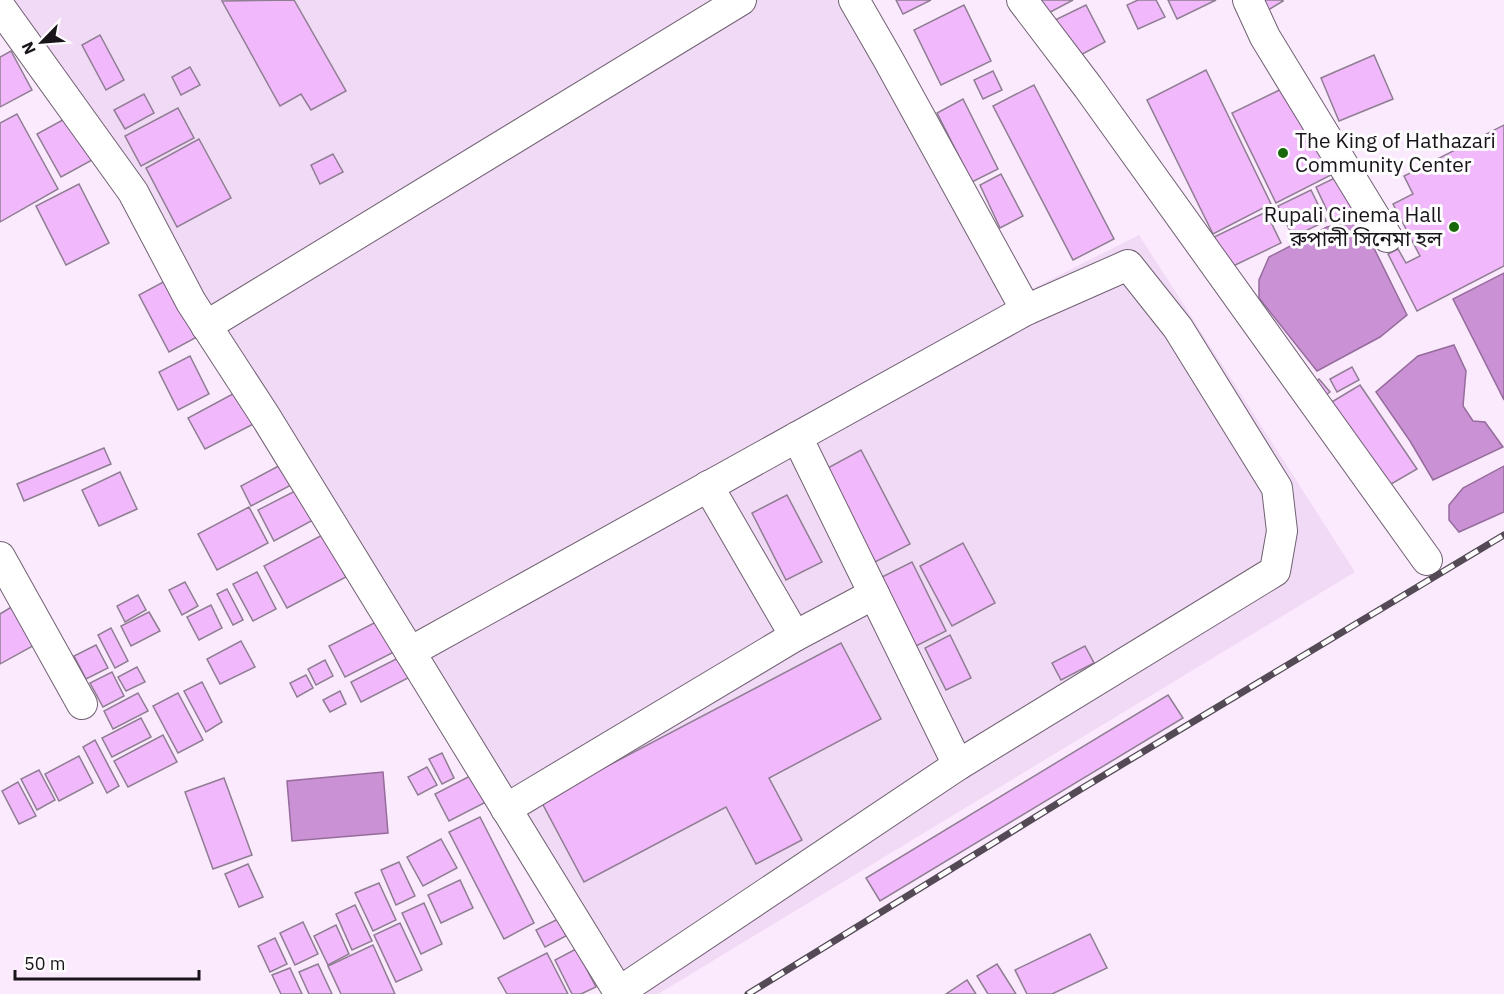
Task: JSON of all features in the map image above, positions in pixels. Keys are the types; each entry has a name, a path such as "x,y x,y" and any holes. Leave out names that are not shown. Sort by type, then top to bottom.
{"street":[{"path":"206,326 741,0"},
{"path":"854,0 1026,310"},
{"path":"1022,0 1088,87 1427,560"},
{"path":"1248,0 1265,37 1387,237"},
{"path":"0,7 134,192 191,302 267,419 619,993 958,765 1275,572 1282,531 1276,488 1178,328 1128,265 1026,310 410,652"},
{"path":"797,437 958,765"},
{"path":"708,486 795,636"},
{"path":"0,558 82,704"},
{"path":"506,808 795,636 874,594"}],"shaded area":[{"path":"1,0 857,0 1026,292 1139,235 1355,572 658,994 612,994"},
{"path":"1360,220 1407,315 1380,337 1317,371 1259,298 1259,280 1269,257 1327,227"},
{"path":"1504,273 1504,400 1453,299"},
{"path":"1454,345 1466,371 1463,406 1473,421 1485,422 1503,447 1433,480 1410,441 1376,392 1418,356"},
{"path":"1504,466 1504,512 1459,532 1449,520 1449,505 1463,488"},
{"path":"383,772 388,833 292,841 287,781"}],"building":[{"path":"294,0 346,91 311,110 301,94 280,106 222,1"},
{"path":"896,0 931,0 903,14"},
{"path":"1032,0 1073,0 1041,17"},
{"path":"1138,0 1156,0 1165,17 1138,29 1127,5"},
{"path":"1168,0 1216,0 1177,19"},
{"path":"1258,0 1283,0 1283,1 1265,12"},
{"path":"964,5 991,61 941,85 914,30"},
{"path":"1086,5 1105,42 1075,58 1055,20"},
{"path":"100,35 124,80 106,90 82,45"},
{"path":"11,51 32,90 0,107 0,57"},
{"path":"1374,55 1393,99 1339,121 1321,78"},
{"path":"190,67 200,85 181,95 172,77"},
{"path":"1206,70 1271,204 1213,234 1147,100"},
{"path":"993,71 1002,90 983,99 974,80"},
{"path":"1292,84 1335,173 1276,203 1232,113"},
{"path":"1034,85 1114,239 1073,260 993,106"},
{"path":"144,94 154,113 125,129 114,110"},
{"path":"963,99 998,169 972,182 937,113"},
{"path":"178,108 194,138 141,166 125,136"},
{"path":"17,114 58,189 0,222 0,123"},
{"path":"70,116 94,159 61,177 37,134"},
{"name":"Rupali Cinema Hall রুপালী সিনেমা হল","path":"1504,125 1504,266 1417,311 1388,254 1398,249 1406,263 1420,256 1393,204 1413,194 1404,176"},
{"path":"199,139 231,198 177,227 146,168"},
{"path":"333,154 343,172 320,184 311,165"},
{"path":"1001,174 1023,216 1000,228 980,185"},
{"path":"1343,174 1359,207 1332,221 1316,187"},
{"path":"79,184 109,243 66,265 36,206"},
{"path":"1311,190 1326,221 1293,237 1278,206"},
{"path":"1266,212 1281,243 1229,268 1214,237"},
{"path":"167,280 197,337 169,352 139,295"},
{"path":"190,356 209,394 178,410 159,372"},
{"path":"1352,367 1359,380 1337,392 1330,379"},
{"path":"1319,379 1330,392 1322,398 1312,385"},
{"path":"1360,385 1417,469 1386,487 1330,403"},
{"path":"242,389 259,421 205,449 188,418"},
{"path":"104,448 111,464 24,501 17,484"},
{"path":"861,450 910,544 875,562 826,469"},
{"path":"286,462 297,482 251,506 241,486"},
{"path":"120,472 137,509 99,526 82,490"},
{"path":"299,489 315,519 274,541 258,510"},
{"path":"787,495 822,562 786,580 752,513"},
{"path":"249,507 268,543 217,570 198,534"},
{"path":"324,534 346,577 287,608 264,566"},
{"path":"963,543 995,603 952,626 920,566"},
{"path":"912,562 946,631 912,648 878,579"},
{"path":"257,572 276,609 253,621 233,584"},
{"path":"185,582 198,606 182,615 169,590"},
{"path":"227,589 243,620 233,625 217,594"},
{"path":"138,595 146,610 125,622 117,606"},
{"path":"18,603 40,642 0,664 0,614"},
{"path":"211,605 222,628 199,640 187,617"},
{"path":"149,612 160,631 131,646 121,626"},
{"path":"378,621 394,652 345,677 329,646"},
{"path":"111,628 128,661 115,668 98,635"},
{"path":"950,635 971,678 946,690 925,648"},
{"path":"241,641 255,667 220,684 207,659"},
{"path":"841,643 881,719 769,778 802,840 756,864 726,807 584,882 541,801"},
{"path":"96,645 108,668 86,679 74,656"},
{"path":"1085,646 1094,663 1061,680 1052,663"},
{"path":"400,657 410,677 361,702 351,682"},
{"path":"325,660 333,676 316,685 308,669"},
{"path":"137,667 145,682 126,691 118,677"},
{"path":"112,672 124,696 103,707 90,683"},
{"path":"306,675 313,688 297,697 290,683"},
{"path":"202,682 222,722 206,732 184,691"},
{"path":"340,691 346,704 330,712 323,700"},
{"path":"138,693 148,711 113,729 104,711"},
{"path":"178,693 203,740 178,753 153,706"},
{"path":"1168,695 1183,718 880,901 866,878"},
{"path":"141,718 151,737 112,757 102,738"},
{"path":"163,735 177,762 128,787 114,761"},
{"path":"95,740 119,786 107,793 83,747"},
{"path":"442,753 454,778 442,784 429,759"},
{"path":"79,756 93,783 59,801 45,774"},
{"path":"427,767 437,785 418,795 408,777"},
{"path":"39,770 55,800 37,810 21,779"},
{"path":"474,774 488,801 449,821 435,794"},
{"path":"224,778 252,855 213,869 185,792"},
{"path":"18,782 36,816 19,824 2,791"},
{"path":"480,817 534,923 504,939 449,832"},
{"path":"441,839 457,868 423,886 407,857"},
{"path":"399,862 415,896 396,905 381,870"},
{"path":"248,864 263,897 239,907 225,874"},
{"path":"460,880 473,908 441,923 428,895"},
{"path":"379,883 396,920 373,931 355,893"},
{"path":"424,903 442,944 421,954 402,913"},
{"path":"355,905 372,941 352,950 336,914"},
{"path":"558,919 566,936 545,947 536,930"},
{"path":"303,922 318,954 295,965 280,933"},
{"path":"400,923 422,970 396,982 374,935"},
{"path":"336,925 349,954 328,965 314,936"},
{"path":"1090,934 1107,968 1052,994 1027,994 1015,970"},
{"path":"275,938 287,964 270,972 258,946"},
{"path":"373,945 395,994 341,994 328,966"},
{"path":"576,949 596,987 581,994 572,994 555,960"},
{"path":"547,953 568,994 507,994 498,978"},
{"path":"318,964 332,994 309,994 299,972"},
{"path":"997,964 1016,994 988,994 977,976"},
{"path":"290,968 302,994 281,994 272,975"},
{"path":"967,980 976,994 946,994"}],"railway":[{"path":"748,994 1081,789 1504,535"}],"place":[{"name":"The King of Hathazari Community Center","path":"1283,153"},
{"name":"Rupali Cinema Hall রুপালী সিনেমা হল","path":"1454,227"}]}
